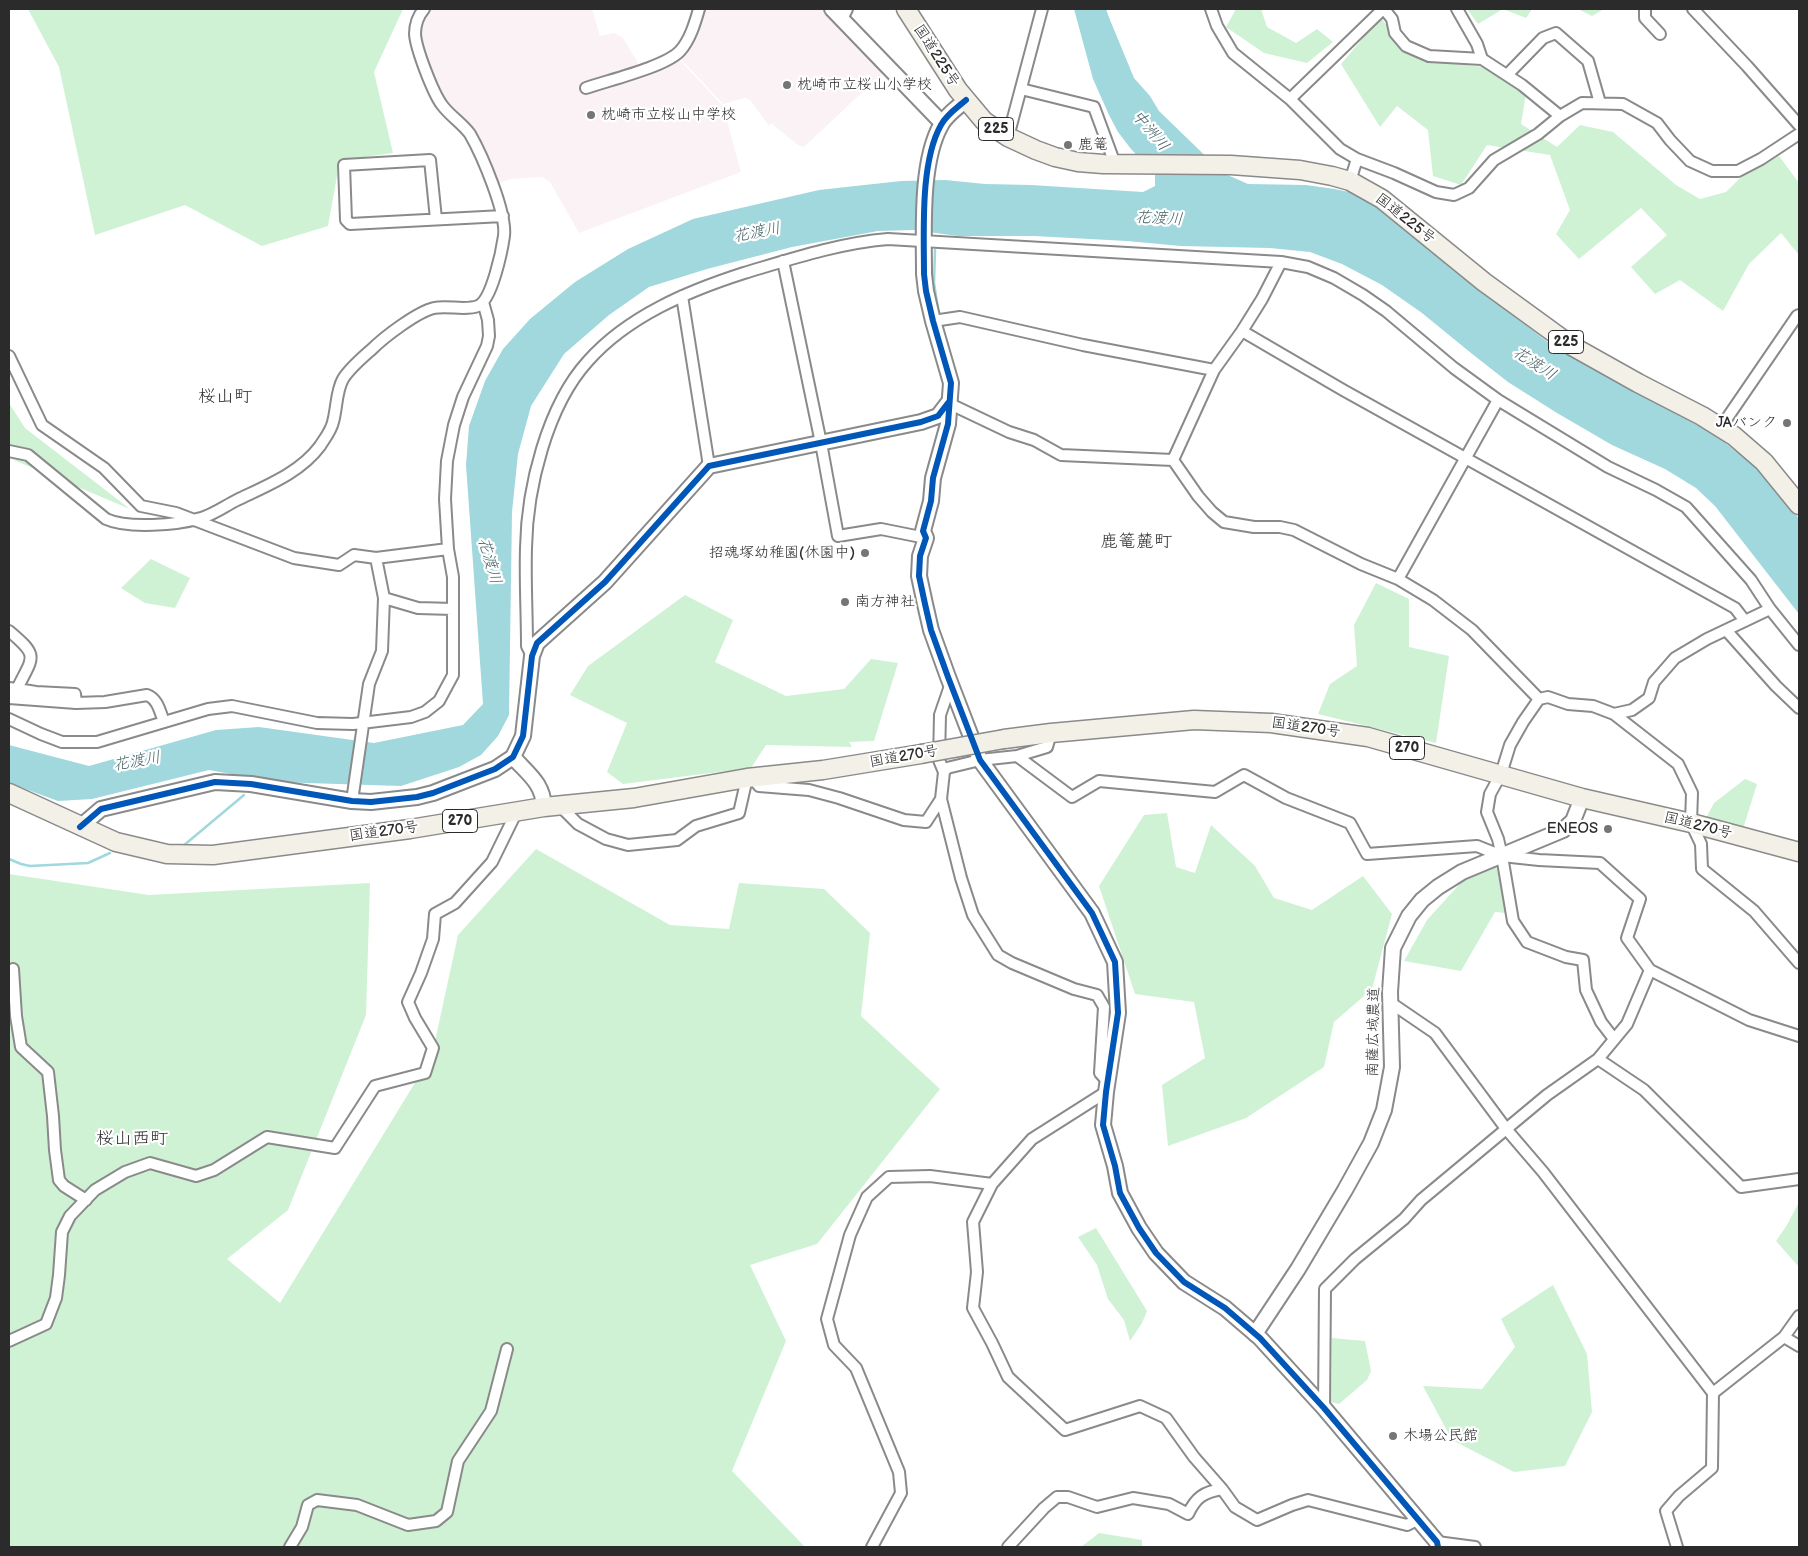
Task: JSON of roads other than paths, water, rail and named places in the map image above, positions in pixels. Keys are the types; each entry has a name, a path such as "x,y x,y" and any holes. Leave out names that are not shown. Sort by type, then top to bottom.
{"highway":[{"name":"国道225号","path":"906,9 937,59 966,100 984,120 1008,137 1055,157 1078,162 1115,164 1231,165 1300,170 1350,181 1382,199 1484,282 1528,316 1572,346 1721,427 1747,446 1764,462 1799,505"},
{"name":"国道270号","path":"9,793 116,842 167,854 213,855 516,813 552,806 634,798 750,778 823,770 1004,739 1051,733 1194,720 1271,722 1368,737 1582,798 1691,823 1799,852"}],"street":[{"path":"9,452 28,455 106,519 116,524 170,523 202,518 287,475 304,463 318,448 330,430 340,387 344,379 372,348 421,312 436,308 477,306 483,302 492,284 504,236 503,216 477,147 463,125 442,106 432,88 416,44 415,35 416,26 424,9"},
{"path":"586,88 671,59 684,45 699,9"},
{"path":"1008,137 1042,9"},
{"path":"1211,9 1217,26 1233,53 1290,99 1340,149 1357,159 1436,192 1454,195 1469,188 1494,160 1538,134 1560,116 1582,103 1623,104 1656,123 1690,161 1712,171 1738,171 1762,159 1799,134"},
{"path":"1290,99 1383,9 1392,19 1395,33 1406,46 1429,56 1482,59 1522,85 1560,116"},
{"path":"1457,9 1478,44 1482,59"},
{"path":"1645,9 1645,18 1660,34"},
{"path":"1693,9 1799,125"},
{"path":"840,12 942,123"},
{"path":"1506,75 1543,38 1556,33 1588,61 1600,103"},
{"path":"1021,89 1094,107 1115,164"},
{"path":"966,100 942,123 931,147 928,169 924,239 925,282 933,321 951,383 948,403 948,424 923,531 926,538 920,556 919,576 931,630 980,760 1092,913 1115,962 1118,1013 1103,1125 1115,1166 1120,1193 1139,1228 1156,1253 1184,1282 1225,1308 1256,1334 1324,1408 1396,1492 1438,1545 1475,1547"},
{"path":"1350,181 1357,159"},
{"path":"436,220 430,160 344,165 346,220 350,224 436,220 503,216"},
{"path":"532,656 527,646 526,547 530,498 542,448 551,424 574,378 587,362 601,348 632,324 682,296 716,282 783,261 857,243 924,239 1281,262 1308,267 1334,278 1386,311 1454,368 1498,400 1608,467 1686,507 1752,580 1770,609 1799,645"},
{"path":"783,261 821,443 838,536 881,529 926,538"},
{"path":"1173,460 1214,370 1242,331 1281,262"},
{"path":"682,296 709,466"},
{"path":"9,719 62,742 98,742 208,709 232,706 317,723 363,728 411,717 425,712 439,701 453,675 453,577 448,549 445,499 447,461 454,424 463,398 487,346 489,336 488,320 483,302"},
{"path":"1721,427 1799,315"},
{"path":"933,321 960,317 1083,345 1214,370"},
{"path":"1242,331 1735,608 1745,621"},
{"path":"9,356 42,425 104,468 141,506 176,513 294,558 339,565 354,555 376,558 448,549"},
{"path":"1398,579 1498,400"},
{"path":"80,827 101,809 215,782 251,784 353,796 371,802 425,795 496,769 513,757 519,747 525,727 532,656 538,643 546,633 605,582 709,466 921,422 938,416 948,403"},
{"path":"948,403 1010,432 1034,440 1061,455 1173,460"},
{"path":"1173,460 1198,496 1224,522 1254,527 1280,527 1294,530 1361,564 1398,579 1433,600 1472,630 1539,699"},
{"path":"353,796 369,684 382,651 384,598 376,558"},
{"path":"384,598 418,608 453,609"},
{"path":"1614,714 1632,710 1648,698 1654,682 1675,658 1726,630 1770,609"},
{"path":"1726,630 1776,686 1799,708"},
{"path":"9,632 25,645 32,658 13,689 75,694 76,702"},
{"path":"951,683 940,715 939,760 944,772 941,799 961,878 973,915 998,955 1012,963 1074,989 1097,995 1104,1007 1100,1073 1107,1087"},
{"path":"9,698 104,702 147,695 153,697 156,701 164,722"},
{"path":"1614,1039 1601,1022 1586,990 1583,960 1566,957 1527,942 1513,921 1502,856 1487,812 1490,794 1501,774 1510,745 1539,699 1548,697 1568,704 1593,706 1614,714 1678,764 1692,792 1691,823 1701,844 1702,870 1754,911 1799,963"},
{"path":"944,772 947,768 980,760 1017,756 1047,747 1051,733"},
{"path":"1017,756 1072,797 1099,780 1215,792 1244,774 1286,798 1350,823 1367,854 1477,846 1502,856 1600,863 1640,899 1627,938 1650,970 1749,1020 1799,1036"},
{"path":"513,757 539,785 552,806 606,840 628,845 677,840 696,826 738,814 750,778 759,786 809,790 904,820 926,822 941,799"},
{"name":"南薩広域農道","path":"1256,1334 1303,1261 1372,1143 1384,1110 1391,1074 1391,969 1393,948 1408,916 1422,900 1462,872 1563,830 1573,821 1582,798"},
{"path":"9,1341 46,1324 56,1298 62,1232 70,1216 95,1190 125,1172 150,1162 196,1176 214,1170 267,1137 335,1148 374,1086 425,1073 433,1048 408,1002 433,940 435,914 455,903 492,862 516,813"},
{"path":"13,969 16,1016 21,1047 48,1072 59,1180 64,1186 86,1200"},
{"path":"1324,1408 1325,1289 1355,1259 1404,1219 1421,1200 1547,1095 1598,1059 1626,1024 1650,970"},
{"path":"1391,1003 1435,1033 1507,1130 1543,1172 1712,1393 1712,1468 1679,1496 1666,1511 1676,1547"},
{"path":"1598,1059 1644,1090 1741,1188 1799,1180"},
{"path":"1107,1087 1032,1139 992,1184 972,1222 977,1272 973,1308 1008,1377 1065,1430 1140,1406 1166,1418 1194,1457 1235,1507 1257,1520 1308,1500 1407,1525 1417,1520"},
{"path":"872,1547 901,1493 899,1472 856,1368 834,1345 827,1319 850,1235 867,1197 889,1178 930,1176 992,1184"},
{"path":"1712,1393 1784,1337 1799,1316"},
{"path":"1784,1337 1799,1346"},
{"path":"290,1547 302,1527 308,1505 316,1500 357,1505 408,1525 436,1521 447,1512 458,1461 492,1411 507,1349"},
{"path":"1008,1547 1057,1496 1068,1497 1097,1507 1133,1498 1169,1504 1188,1514 1194,1501 1210,1491 1222,1489"}],"water":[{"path":"1074,9 1106,9 1134,78 1150,96 1159,111 1223,173 1248,184 1306,185 1335,189 1358,194 1384,206 1455,271 1549,343 1596,371 1714,434 1753,465 1788,503 1799,519 1799,614 1715,506 1696,488 1665,469 1612,445 1508,382 1422,313 1382,285 1342,264 1310,252 1270,248 1181,246 1034,236 958,236 913,230 878,231 792,247 707,269 649,287 609,315 564,354 531,406 518,454 512,512 509,715 498,736 481,755 459,767 401,786 275,782 209,770 92,799 58,801 9,783 9,745 89,766 216,730 259,727 374,743 463,725 483,704 466,465 469,426 485,381 503,349 530,319 575,282 628,249 693,219 819,190 901,181 945,180 985,184 1143,192 1155,186 1155,174 1131,149 1118,132 1109,115 1093,79"}],"waterway":[{"path":"935,250 934,283 938,309"},
{"path":"183,846 244,795"},
{"path":"9,859 30,866 88,863 110,853"}],"place":[{"name":"枕崎市立桜山小学校","path":"787,85"},
{"name":"枕崎市立桜山中学校","path":"591,115"},
{"name":"鹿篭","path":"1068,145"},
{"name":"JAバンク","path":"1787,423"},
{"name":"招魂塚幼稚園(休園中)","path":"865,553"},
{"name":"南方神社","path":"845,602"},
{"name":"ENEOS","path":"1608,829"},
{"name":"木場公民館","path":"1393,1436"}],"district":[{"name":"桜山町","path":"225,397"},
{"name":"鹿篭麓町","path":"1136,542"},
{"name":"桜山西町","path":"132,1139"}],"water label":[{"name":"中洲川","path":"1150,131"},
{"name":"花渡川","path":"1159,219"},
{"name":"花渡川","path":"757,233"},
{"name":"花渡川","path":"1534,364"},
{"name":"花渡川","path":"489,561"},
{"name":"花渡川","path":"137,762"}]}
